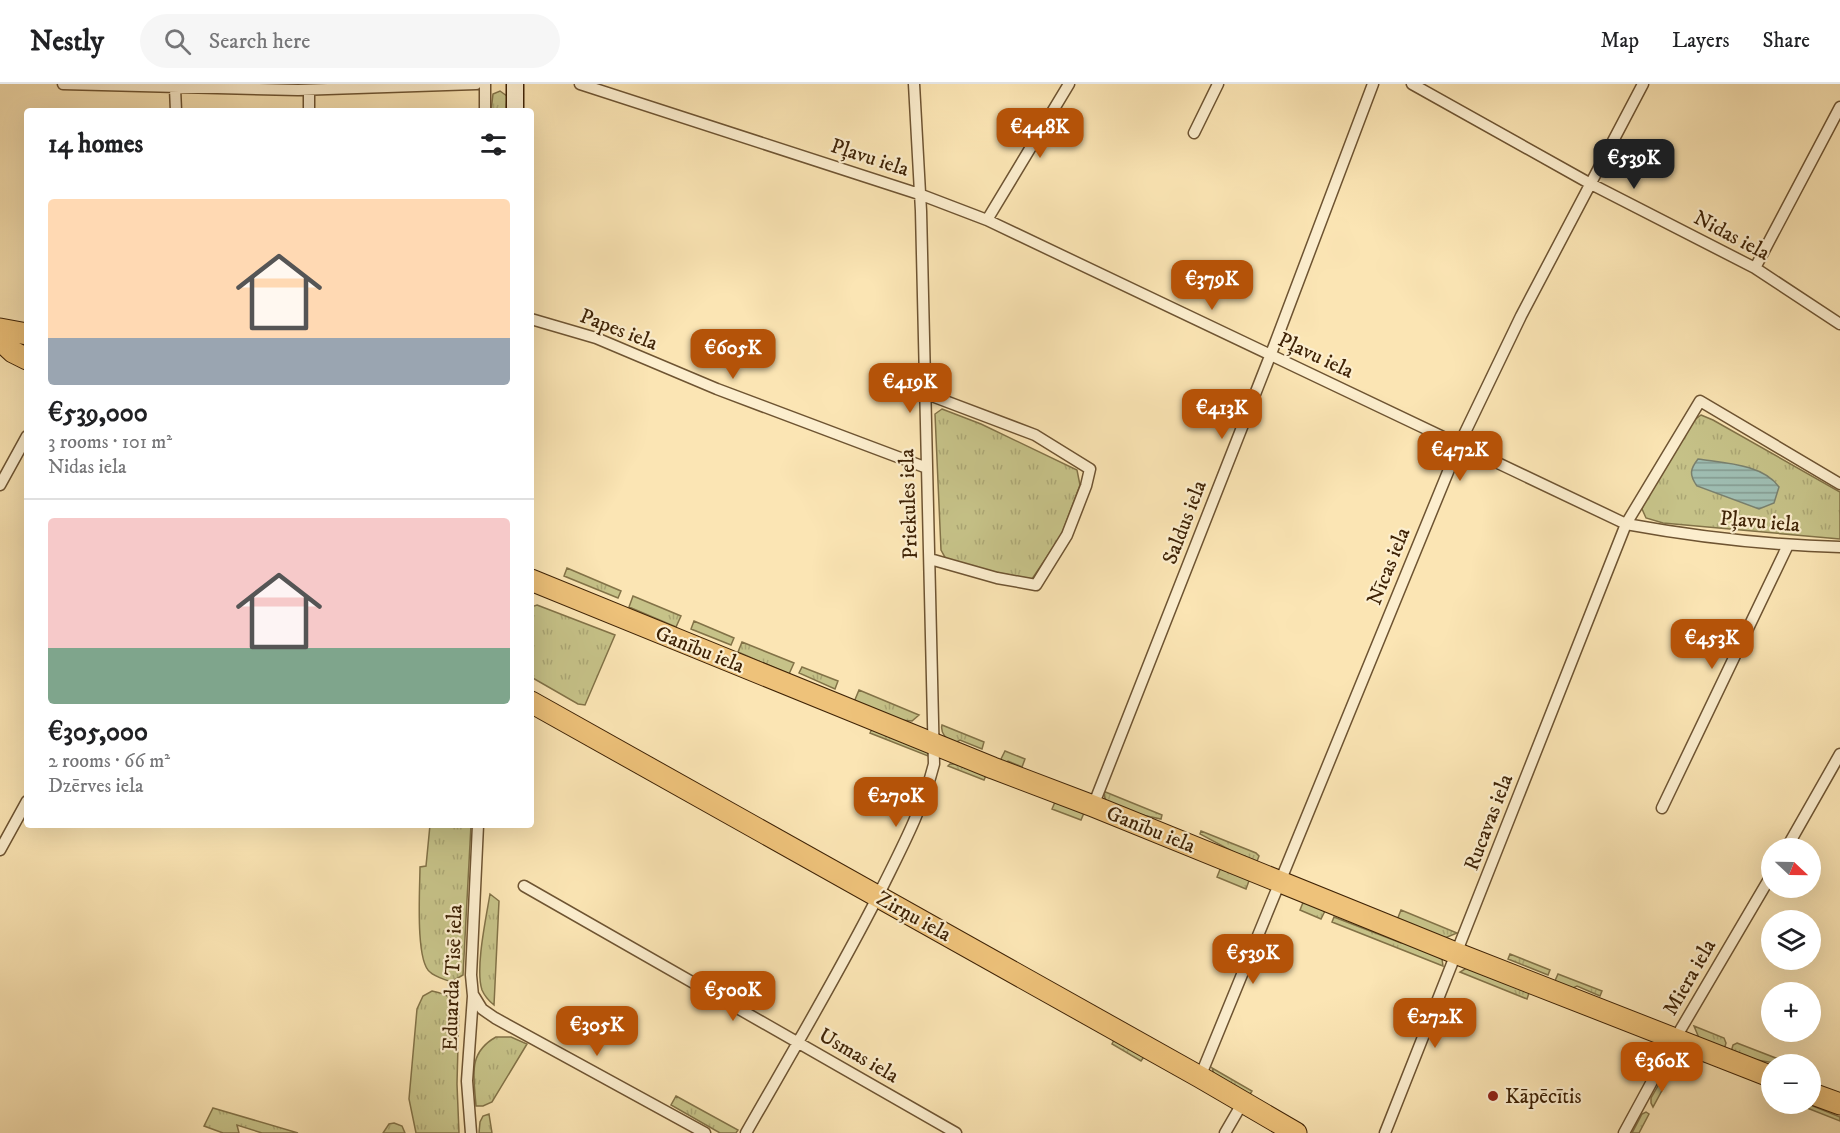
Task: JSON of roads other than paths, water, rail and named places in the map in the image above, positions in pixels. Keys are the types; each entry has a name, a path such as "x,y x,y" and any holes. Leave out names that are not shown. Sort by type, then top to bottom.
{"highway":[{"path":"0,329 24,333"},
{"path":"0,340 13,352 24,358"},
{"name":"Ganību iela","path":"534,581 1458,954 1761,1073"},
{"name":"Zirņu iela","path":"534,704 878,895 1296,1133"},
{"path":"1821,1097 1840,1104"}],"street":[{"path":"63,84 175,88 476,84"},
{"path":"485,84 485,108"},
{"path":"515,84 515,108"},
{"name":"Pļavu iela","path":"580,84 919,194 987,220 1626,524 1672,532 1788,545 1840,546"},
{"name":"Priekules iela","path":"746,1133 878,895 917,818 934,764 930,559 914,84"},
{"path":"987,220 1069,84"},
{"path":"1194,133 1218,84"},
{"name":"Saldus iela","path":"1093,806 1270,355 1373,84"},
{"name":"Nidas iela","path":"1412,84 1589,183 1755,268 1840,324"},
{"name":"Nīcas iela","path":"1200,1077 1459,445 1521,316 1643,84"},
{"path":"175,88 176,108"},
{"path":"301,88 308,108"},
{"path":"1755,268 1840,107"},
{"name":"Papes iela","path":"534,320 596,338 717,389 927,468"},
{"path":"924,393 1035,435 1090,469 1086,486 1067,535 1036,585 997,578 930,559"},
{"name":"Rucavas iela","path":"1386,1133 1626,524 1700,401 1840,484"},
{"path":"0,485 24,441"},
{"path":"1662,808 1788,545"},
{"path":"534,717 558,717"},
{"path":"1792,838 1840,756"},
{"path":"0,850 24,806"},
{"name":"Eduarda Tisē iela","path":"471,1133 467,1081 473,996 471,975 478,828"},
{"name":"Usmas iela","path":"524,886 956,1133"},
{"name":"Miera iela","path":"1624,1133 1675,1039 1761,893"},
{"path":"473,996 482,1009 495,1018 705,1133"},
{"path":"1225,1133 1243,1102"}],"water":[{"path":"1698,459 1742,466 1763,473 1779,487 1774,503 1759,509 1697,486 1691,472"}],"place":[{"name":"Kāpēcītis","path":"1493,1096"}]}
